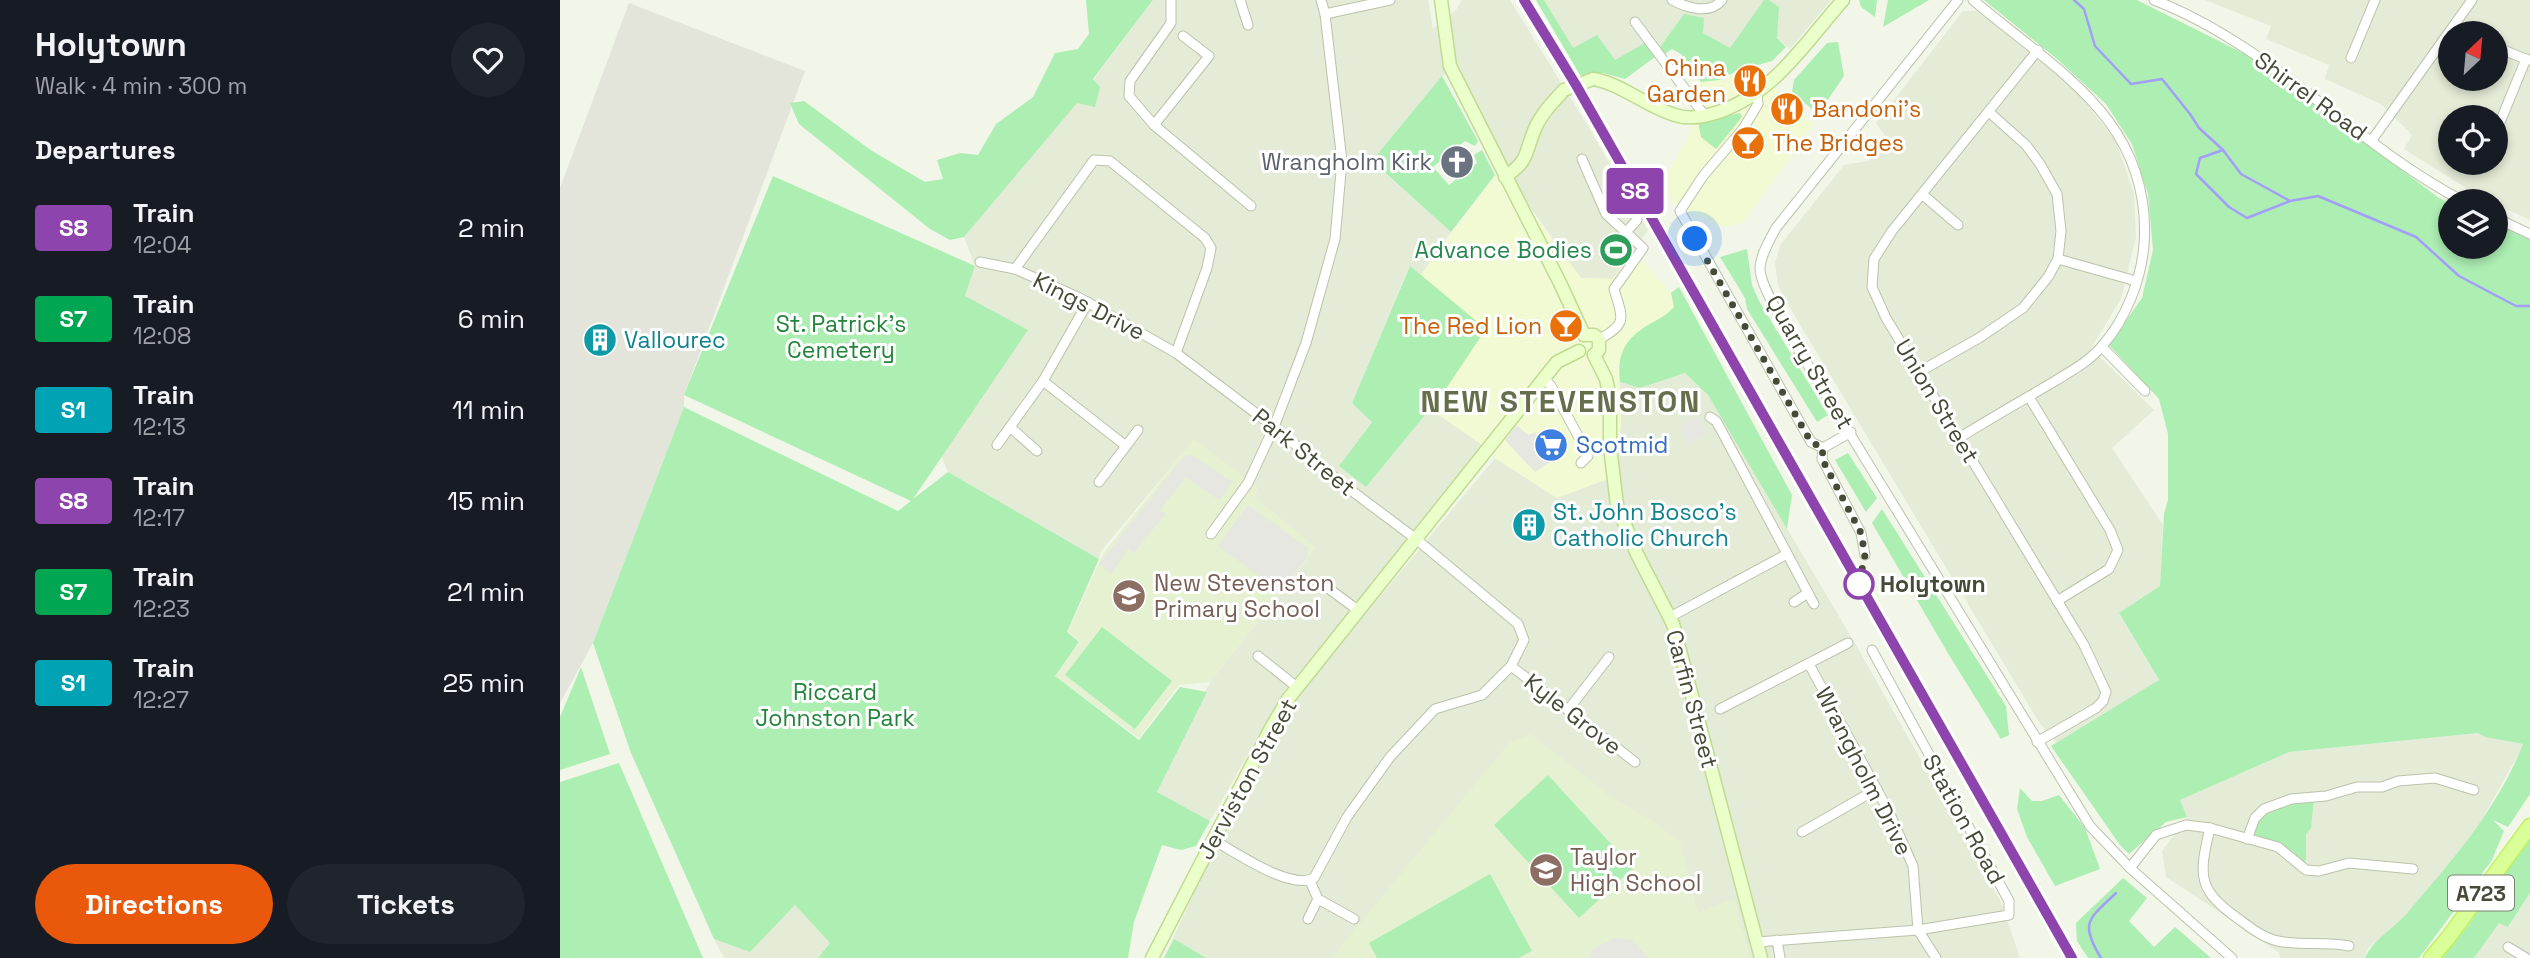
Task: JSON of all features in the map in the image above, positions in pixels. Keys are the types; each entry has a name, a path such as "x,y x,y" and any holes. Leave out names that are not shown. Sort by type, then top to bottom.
{"main road":[{"path":"1441,0 1450,66 1584,335"},
{"path":"1505,177 1518,168 1528,155 1534,129 1549,106 1564,90 1593,79 1611,82 1662,111 1680,117 1705,116 1742,103 1757,93 1795,59 1843,0"},
{"path":"1584,335 1594,335 1599,340 1599,350 1594,355 1587,356 1579,351 1578,340 1584,335"},
{"name":"Jerviston Street","path":"1152,958 1271,728 1298,688 1557,362 1579,351"},
{"name":"Carfin Street","path":"1594,355 1606,379 1611,397 1610,447 1617,505 1637,554 1670,617 1761,958"},
{"name":"A723","path":"2431,958 2448,939 2530,826"}],"street":[{"path":"1171,0 1171,23 1130,81 1129,96 1154,125 1251,206"},
{"path":"1240,0 1248,25"},
{"path":"1211,534 1248,482 1275,428 1306,343 1335,239 1342,160 1325,14 1321,0"},
{"path":"1325,14 1390,0"},
{"path":"1672,0 1706,10 1717,6 1721,0"},
{"name":"Quarry Street","path":"1958,0 1776,228 1768,243 1760,270 1769,294 1795,344 2090,826 2130,868 2232,958"},
{"path":"1959,438 2074,370 2102,347 2127,308 2142,265 2146,217 2128,152 2107,116 2038,50 1973,0"},
{"name":"Shirrel Road","path":"2154,0 2225,35 2273,65 2405,167 2443,189"},
{"path":"2351,58 2375,0"},
{"path":"2461,21 2472,0"},
{"path":"1635,22 1705,116"},
{"path":"1154,125 1209,56 1183,36"},
{"name":"Union Street","path":"2037,742 2096,708 2106,692 2084,645 1886,318 1872,287 1874,259 1892,230 2038,50"},
{"path":"2508,52 2528,60 2508,105"},
{"path":"2372,140 2438,54"},
{"path":"1757,93 1758,104 1743,129 1703,176 1680,211 1811,442 1823,448"},
{"path":"1919,372 1979,338 2023,308 2059,259 2061,231 2057,194 2026,145 1989,112"},
{"path":"1582,159 1606,214 1643,247 1614,289 1622,321 1619,327 1599,340"},
{"path":"1014,269 1094,160 1110,161 1205,238 1211,248 1207,268 1176,353"},
{"path":"1923,195 1958,225"},
{"path":"1626,232 1637,220"},
{"path":"2508,224 2530,234"},
{"path":"2059,259 2136,281"},
{"name":"Kings Drive","path":"980,262 1014,269 1087,302 1176,353 1191,365"},
{"path":"998,445 1043,381 1087,302"},
{"path":"2102,347 2145,391"},
{"name":"Park Street","path":"1191,365 1416,539 1518,624 1524,640 1511,666"},
{"path":"1544,378 1551,386 1588,456 1581,463"},
{"path":"1043,381 1126,446"},
{"path":"2029,397 2109,530 2118,550 2109,569 2057,601"},
{"path":"1710,418 1716,421 1814,604"},
{"path":"1010,427 1037,452"},
{"path":"1099,482 1138,430"},
{"path":"1823,448 1851,432"},
{"path":"1583,445 1610,447"},
{"path":"1823,448 1822,459 1861,533 1865,555"},
{"path":"1670,617 1787,554"},
{"path":"1328,588 1359,611"},
{"path":"1794,602 1808,593"},
{"path":"1720,709 1848,643"},
{"name":"Station Road","path":"1757,942 1918,930 2008,915 2009,901 1872,650"},
{"path":"1258,656 1298,688"},
{"path":"1568,710 1609,657"},
{"name":"Wrangholm Drive","path":"1809,664 1877,789 1913,866 1918,930 1936,958"},
{"path":"1310,881 1347,817 1390,757 1435,709 1482,695 1511,666"},
{"name":"Kyle Grove","path":"1511,666 1636,762"},
{"path":"2247,839 2255,818 2264,809 2291,799 2326,796 2357,787 2382,787 2398,781 2435,778 2474,790"},
{"path":"1802,832 1877,789"},
{"path":"2130,868 2156,835 2186,825 2210,828 2278,847 2306,870 2319,871 2348,863 2413,869"},
{"path":"2210,828 2201,863 2206,888 2220,906 2267,939 2311,944 2330,942 2348,946"},
{"path":"1213,840 1287,879 1310,881"},
{"path":"1310,881 1318,899 1354,919"},
{"path":"1308,919 1318,899"},
{"path":"1777,940 1780,958"},
{"path":"2508,947 2525,958"}],"shaded area":[{"path":"1153,0 1428,0 1433,29 1456,10 1462,0 1510,0 1648,230 1613,279 1581,278 1495,158 1457,70 1442,76 1372,162 1451,232 1421,275 1409,267 1352,403 1372,421 1339,466 1366,487 1430,409 1484,446 1284,691 1210,821 1157,792 1210,682 1316,548 1255,498 1257,487 1194,440 1101,551 1099,559 948,472 941,456 1027,330 965,296 975,266 964,237 1077,102"},
{"path":"1544,0 1831,0 1790,49 1754,16 1730,48 1703,33 1684,14 1660,47 1653,39 1615,61 1573,49"},
{"path":"2205,0 2530,0 2530,220 2508,210 2508,189 2468,189 2445,175 2508,175 2508,105 2438,105 2438,170 2404,149 2412,135 2381,104 2325,79 2329,65 2266,39 2271,26"},
{"path":"629,3 805,71 684,395 684,407 593,643 560,703 560,188"},
{"path":"1963,11 1977,11 2072,86 2116,141 2134,194 2136,237 2121,299 2091,348 2154,410 2112,448 2163,525 2160,587 2119,614 2159,681 2056,743 2039,722 1778,286 1775,262 1781,244 1844,165 1868,161 1886,137 1876,123"},
{"path":"1752,66 1814,124 1743,223 1723,227 1673,203 1663,180 1691,133 1694,82 1719,80"},
{"path":"1503,174 1581,278 1613,279 1633,250 1671,293 1674,307 1666,316 1641,329 1618,364 1621,425 1616,476 1557,498 1495,458 1484,446 1430,409 1443,393 1421,275 1495,175"},
{"path":"1685,373 1708,395 1856,645 2001,902 2020,958 1164,958 1196,888 1283,718 1321,668 1495,458 1557,498 1621,425 1620,382 1640,388"},
{"path":"1698,417 1707,434 1688,444 1679,426"},
{"path":"1517,425 1528,435 1535,432 1550,462 1535,472 1505,440"},
{"path":"1194,439 1257,487 1255,498 1316,548 1210,682 1179,685 1139,738 1055,676 1080,642 1068,632 1103,554"},
{"path":"1192,455 1232,482 1219,500 1186,477 1160,510 1165,514 1134,553 1128,549 1111,574 1099,564 1184,456"},
{"path":"1248,505 1308,548 1307,557 1285,587 1278,590 1218,546"},
{"path":"2478,733 2524,744 2481,821 2454,859 2398,924 2369,947 2364,958 2280,958 2279,953 2257,937 2166,877 2162,851 2187,817 2180,800 2289,752"},
{"name":"Taylor High School","path":"1531,734 1614,799 1655,822 1680,842 1698,912 1735,899 1750,958 1331,958 1510,742"},
{"path":"2530,893 2530,958 2474,958 2499,922 2509,927"},
{"path":"795,905 831,944 818,958 724,958 714,939 750,952"},
{"path":"1615,938 1632,940 1648,958 1589,958 1593,949"}],"green space":[{"path":"1086,0 1153,0 1093,79 1100,87 1095,107 1077,103 964,237 950,240 930,229 799,124 790,103 804,101 872,151 925,182 943,179 937,160 960,153 978,155 996,124 1033,97 1055,53 1078,49 1089,34"},
{"path":"1536,0 1544,0 1573,48 1597,35 1615,60 1645,43 1655,57 1625,79 1603,73 1580,75"},
{"path":"1764,0 1769,0 1779,7 1777,38 1786,47 1772,61 1739,70 1719,80 1701,82 1681,54 1672,49 1665,54 1660,47 1684,14 1704,18 1703,33 1730,48"},
{"path":"1859,0 1877,0 1875,17 1861,7"},
{"path":"1888,0 1929,0 1883,27"},
{"path":"1984,0 2137,0 2251,57 2438,197 2438,259 2508,259 2508,230 2530,240 2530,794 2508,827 2493,820 2504,831 2492,860 2419,958 2365,958 2373,945 2403,918 2425,893 2473,833 2501,790 2523,744 2485,737 2478,733 2289,752 2180,800 2187,817 2166,822 2129,854 2051,746 2159,680 2119,613 2160,586 2164,514 2168,500 2168,434 2159,399 2109,345 2142,298 2153,250 2148,194 2132,144 2106,104 2057,59"},
{"path":"1838,42 1844,76 1818,114 1792,92 1794,80 1827,43"},
{"path":"1442,76 1478,141 1475,146 1465,141 1433,167 1449,185 1477,163 1474,155 1482,150 1495,175 1451,232 1372,161"},
{"path":"1740,113 1742,117 1716,149 1701,137 1698,122"},
{"name":"Riccard Johnston Park","path":"773,176 975,266 965,296 1028,330 913,499 948,472 1099,559 1067,632 1079,642 1055,676 1139,740 1180,687 1207,692 1157,792 1210,821 1196,846 1181,850 1162,845 1134,922 1128,958 818,958 830,943 795,905 750,952 714,939 631,753 593,643 684,407 898,511 911,501 684,395"},
{"path":"1747,249 1752,285 1759,301 1828,415 1817,422 1747,309 1745,298 1720,257"},
{"path":"1410,266 1486,329 1443,393 1366,487 1339,466 1372,422 1352,403"},
{"path":"1679,287 1792,495 1787,529 1708,395 1685,373 1640,388 1620,382 1619,366 1625,346 1635,334 1674,307 1671,293"},
{"path":"1848,453 1877,498 1866,512 1835,460"},
{"path":"1882,509 2006,706 2009,735 2001,739 1872,523"},
{"path":"1102,627 1172,681 1135,729 1065,675"},
{"path":"581,667 610,754 560,770 560,717"},
{"path":"619,763 703,958 560,958 560,782"},
{"path":"1548,775 1633,868 1579,918 1494,825"},
{"path":"2020,788 2032,801 2042,801 2059,795 2085,828 2100,869 2055,886 2027,837 2017,809"},
{"path":"2314,798 2311,828 2306,834 2306,859 2303,866 2287,852 2249,838 2267,812 2282,804"},
{"path":"2530,839 2530,893 2508,927 2499,923 2474,958 2441,958 2466,928"},
{"path":"1490,874 1532,951 1518,958 1377,958 1369,943"},
{"path":"2123,878 2147,898 2129,921 2154,947 2175,927 2211,958 2088,958 2077,941 2076,923"},
{"path":"1174,939 1206,958 1164,958"}],"waterway":[{"path":"2074,0 2084,9 2095,46 2131,84 2162,79 2199,128 2223,150 2200,158 2196,174 2229,207 2247,218 2290,201"},
{"path":"2223,150 2241,174 2290,201 2318,196 2416,237 2459,276 2516,306 2530,306"},
{"path":"2101,958 2090,936 2090,922 2116,893"}],"railway":[{"path":"1524,0 1576,85 2072,958"}],"train":[{"name":"S8","path":"1524,0 1576,85 2072,958"}],"place":[{"name":"China Garden","path":"1750,81"},
{"name":"Bandoni's","path":"1787,109"},
{"name":"The Bridges","path":"1748,143"},
{"name":"Wrangholm Kirk","path":"1457,162"},
{"name":"Advance Bodies","path":"1616,250"},
{"name":"The Red Lion","path":"1566,326"},
{"name":"Vallourec","path":"600,340"},
{"name":"Scotmid","path":"1551,445"},
{"name":"St. John Bosco's Catholic Church","path":"1529,525"},
{"name":"Holytown","path":"1859,584"},
{"name":"New Stevenston Primary School","path":"1129,596"},
{"name":"Taylor High School","path":"1546,870"}],"district":[{"name":"NEW STEVENSTON","path":"1561,401"}],"route":[{"path":"1695,239 1811,442 1823,448 1822,459 1861,533 1865,555 1859,584"}],"park label":[{"name":"St. Patrick's Cemetery","path":"841,337"}]}
